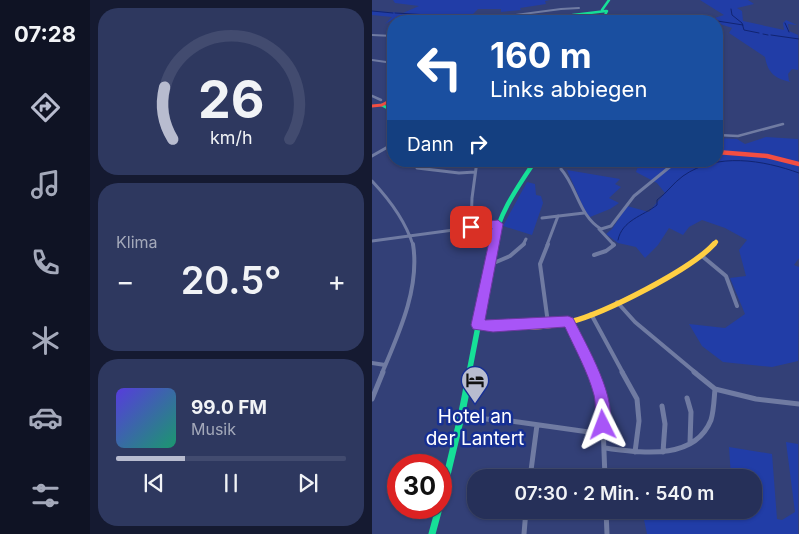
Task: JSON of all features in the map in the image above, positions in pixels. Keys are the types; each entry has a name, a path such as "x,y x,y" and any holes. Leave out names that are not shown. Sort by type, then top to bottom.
{"street":[{"path":"602,15 608,2"},
{"path":"520,15 555,9 579,8"},
{"path":"581,15 603,12"},
{"path":"372,35 387,36"},
{"path":"372,60 387,62"},
{"path":"723,135 745,135 783,124"},
{"path":"372,156 387,147"},
{"path":"723,152 767,156 798,164"},
{"path":"471,227 476,167"},
{"path":"452,454 461,417 496,231 508,202 531,167"},
{"path":"599,229 605,230 610,226 631,199 670,167"},
{"path":"417,168 459,173 475,172"},
{"path":"561,169 569,177 584,213 614,245 606,251 594,255"},
{"path":"372,181 398,213 410,235 414,258 411,291 372,399"},
{"path":"542,218 584,213"},
{"path":"548,324 540,264 558,216"},
{"path":"372,241 498,224"},
{"path":"471,227 496,231"},
{"path":"489,265 496,264 511,255 526,242 526,239"},
{"path":"478,325 493,327 548,324 568,322 591,314 681,269 702,256 716,242"},
{"path":"702,256 726,276 737,306"},
{"path":"617,302 635,322 715,389 742,396 798,404"},
{"path":"591,314 637,399 639,421 635,452"},
{"path":"568,322 598,384 602,398 605,469"},
{"path":"372,363 385,364"},
{"path":"604,448 635,452 663,452 690,443 702,434 708,425 712,414 715,389"},
{"path":"687,398 691,412 690,443"},
{"path":"662,406 665,424 663,452"},
{"path":"461,417 537,424 603,434"},
{"path":"531,469 537,424"},
{"path":"432,534 436,519"},
{"path":"524,534 525,519"},
{"path":"606,519 607,534"}],"shaded area":[{"path":"393,0 550,0 545,1 546,4 520,8 521,10 501,12 501,9 478,9 472,15 372,15 372,11 403,13 419,6 395,3"},
{"path":"700,0 748,0 754,4 737,8 742,11 743,21 784,30 783,23 786,20 797,25 788,24 789,31 798,35 798,70 792,69 788,74 789,81 791,82 774,75 768,68 765,57 729,33 732,28 723,25 724,15"},
{"path":"766,137 798,139 799,258 794,265 799,267 798,361 772,367 723,362 702,346 689,324 725,328 745,314 730,278 746,276 739,250 747,240 725,228 702,220 689,227 683,235 669,228 658,245 645,258 636,247 618,243 606,234 612,229 627,206 649,212 665,193 657,183 636,172 638,167 723,167 723,138 737,139 745,144"},
{"path":"567,170 620,179 615,184 621,187 609,198 619,203 590,217 586,213"},
{"path":"527,182 535,184 536,195 541,196 543,203 532,235 503,226"},
{"path":"786,442 798,444 798,534 647,534 644,519 762,519 762,469 730,469 729,447 772,454 777,519 782,520 795,512"}],"waterway":[{"path":"731,9 732,15 743,25"},
{"path":"372,11 393,13"},
{"path":"395,13 429,15"},
{"path":"523,15 530,14"},
{"path":"723,22 743,25"},
{"path":"785,23 789,32"},
{"path":"743,25 744,30 759,33"},
{"path":"763,34 768,35"},
{"path":"771,35 799,39"},
{"path":"723,161 755,162 799,173"},
{"path":"618,240 620,233 628,223 657,205 657,200 676,182 700,167"}],"traffic: fast":[{"path":"602,10 609,0"},
{"path":"573,15 606,11"},
{"path":"605,15 607,11"},
{"path":"382,105 387,108"},
{"path":"452,454 461,417 496,231 508,202 531,167"},
{"path":"432,534 436,519"}],"traffic: slow":[{"path":"478,325 535,326 559,324 582,318 624,300 671,274 708,251 716,242"}],"traffic: jam":[{"path":"372,106 387,102"},
{"path":"723,152 767,156 799,164"}],"place":[{"name":"Hotel an der Lantert","path":"475,404"}],"route":[{"path":"471,227 498,224 490,256 478,325 493,327 568,322 598,384 602,398 603,425"}]}
